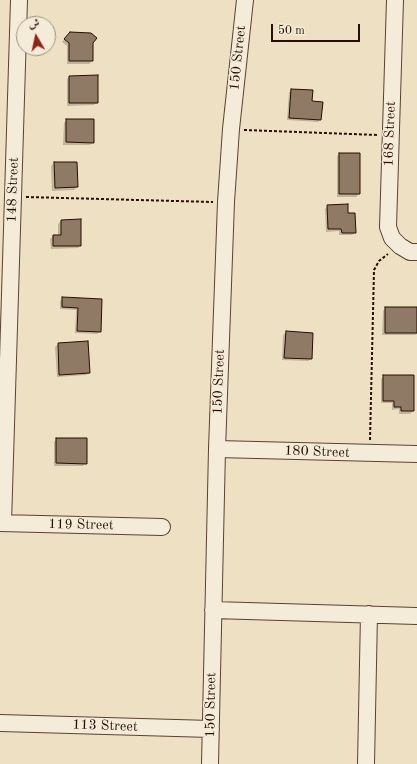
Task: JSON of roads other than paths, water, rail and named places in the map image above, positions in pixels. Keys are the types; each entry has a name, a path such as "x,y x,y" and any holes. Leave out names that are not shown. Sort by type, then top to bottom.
{"street":[{"name":"148 Street","path":"1,523 6,195 19,0"},
{"name":"150 Street","path":"210,764 217,449 226,202 231,129 244,0"},
{"name":"168 Street","path":"395,0 388,227 392,238 400,246 410,252 417,252"},
{"name":"180 Street","path":"217,449 417,454"},
{"name":"119 Street","path":"1,523 162,527"},
{"path":"213,610 417,616"},
{"path":"366,764 369,614"},
{"name":"113 Street","path":"0,724 211,729"}]}
